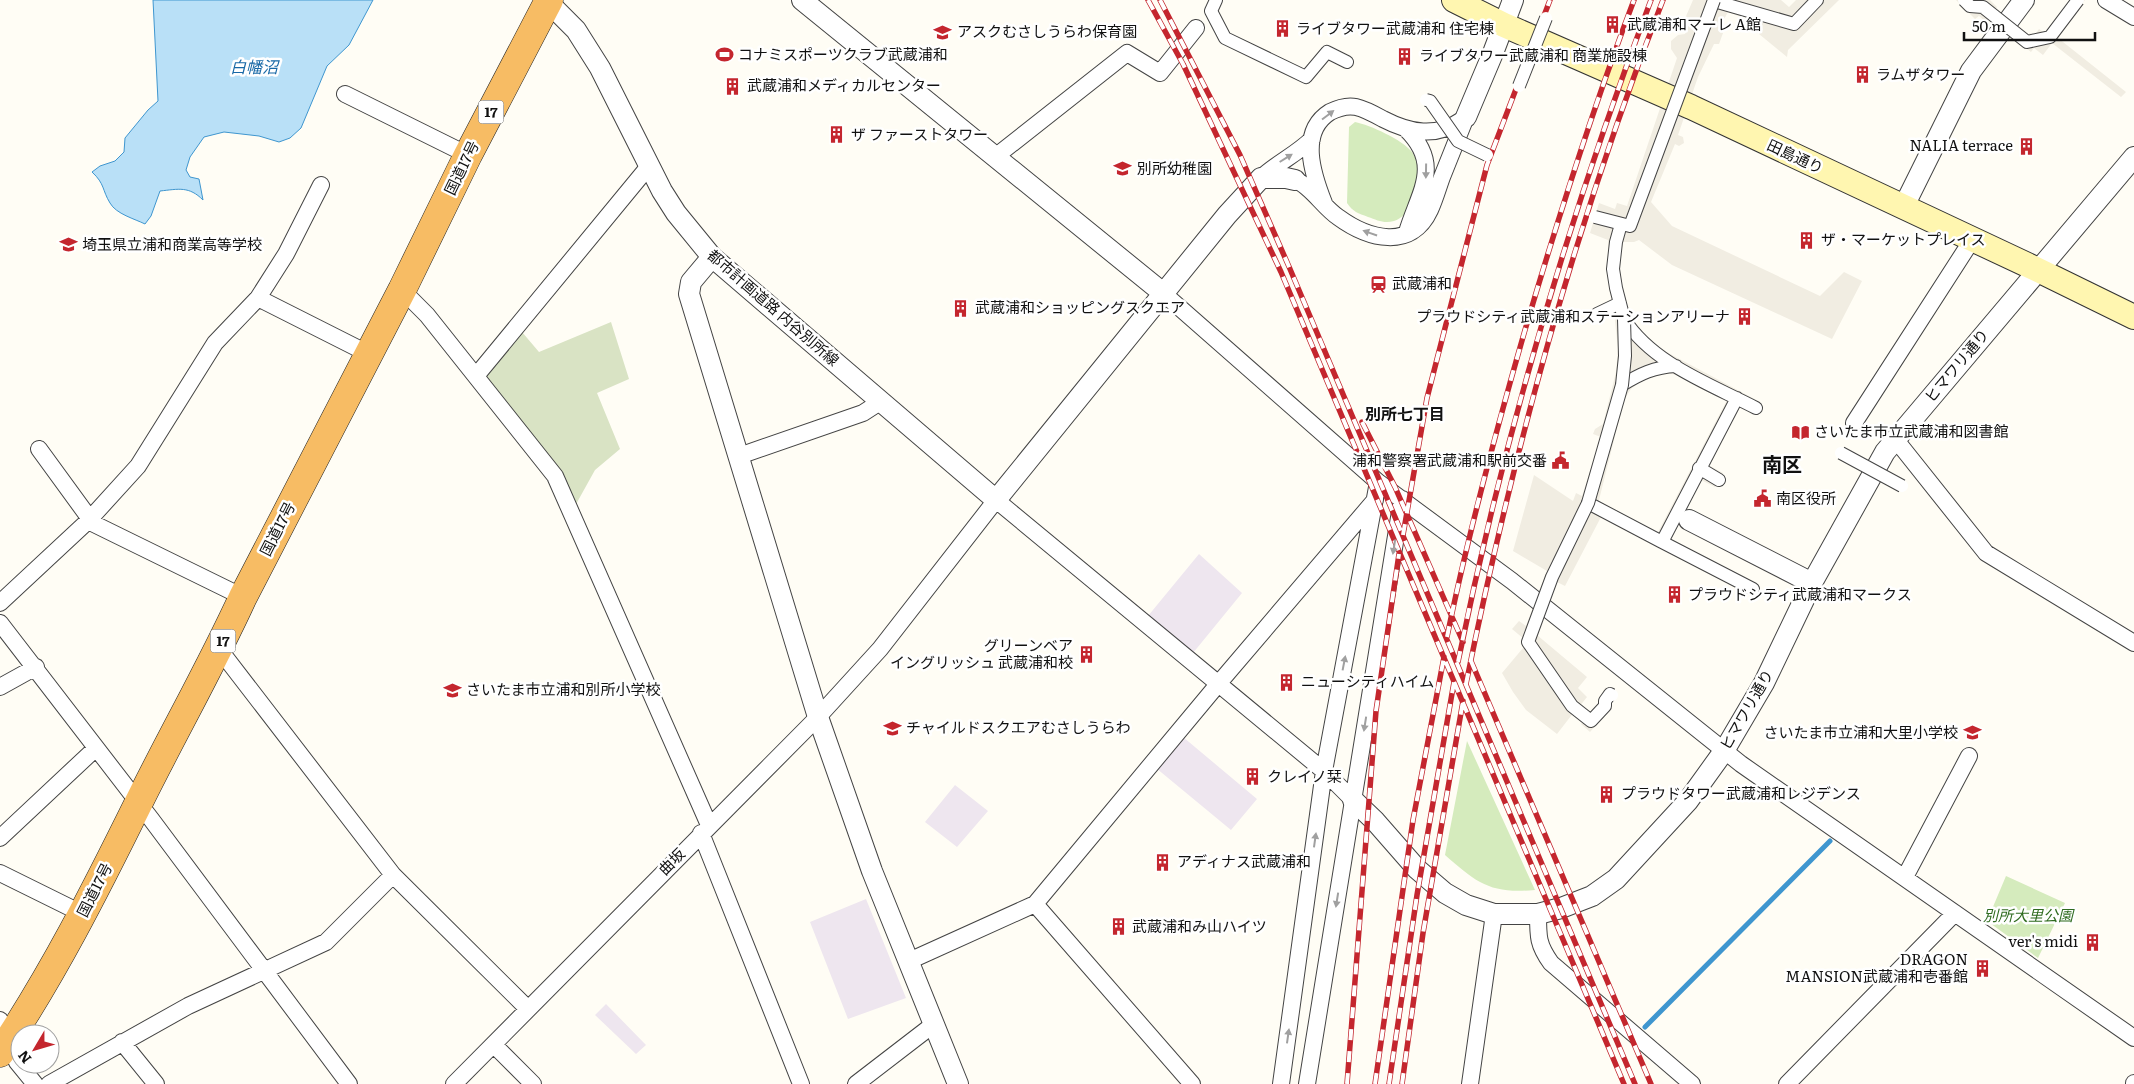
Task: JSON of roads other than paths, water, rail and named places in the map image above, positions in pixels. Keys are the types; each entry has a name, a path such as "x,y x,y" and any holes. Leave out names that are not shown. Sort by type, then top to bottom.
{"highway":[{"name":"国道17号","path":"3,1038 48,978 83,914 219,649 243,597 402,290 468,155 547,1"}],"main road":[{"name":"田島通り","path":"1454,0 1504,25 1672,100 2038,270 2134,317"}],"street":[{"path":"802,0 1163,293 1378,482 1512,582 1724,751 2134,1038"},
{"path":"1216,0 1211,11 1217,30 1225,38 1306,77 1327,52 1348,62"},
{"path":"1261,178 1295,180 1326,207 1352,226 1366,232 1393,238 1404,235 1417,227 1430,211 1513,0"},
{"path":"1595,217 1630,226 1714,1 1794,24 1817,0"},
{"path":"1964,0 1970,6 1983,7 2027,42 2050,37 2078,0"},
{"path":"1903,208 1971,71 2024,0"},
{"path":"2106,0 2134,17"},
{"name":"都市計画道路 内谷別所線","path":"547,1 576,30 600,68 649,166 676,212 712,257 996,500"},
{"path":"1524,84 1546,18"},
{"path":"995,156 1128,53 1160,73 1196,28"},
{"path":"345,94 468,155"},
{"path":"1672,100 1618,242 1612,268 1621,310 1644,343 1676,366 1756,408"},
{"path":"1326,207 1312,168 1312,139 1324,116 1345,106 1364,109 1406,130 1427,133 1453,126 1466,116"},
{"path":"1430,106 1458,141 1487,155"},
{"path":"1404,235 1424,189 1426,166 1422,148 1406,130"},
{"path":"1312,139 1273,166 1231,211 996,500 1324,771 1353,800"},
{"path":"2038,270 2134,156"},
{"path":"476,376 649,166"},
{"path":"0,604 89,520 138,466 215,343 258,298 286,254 321,185"},
{"path":"1612,695 1610,694 1605,701 1605,706 1592,722 1572,706 1528,642 1552,577 1588,503 1622,385 1625,356 1621,310 1614,269 1616,242 1621,224"},
{"path":"1854,423 1972,240"},
{"path":"712,257 691,282 689,294 740,456 818,717 872,871 958,1084"},
{"name":"ヒマワリ通り","path":"1353,800 1375,821 1398,849 1424,875 1445,892 1466,904 1494,914 1538,914 1592,896 1616,879 1688,802 1724,751 1764,683 1812,583 1885,452 2038,270"},
{"path":"402,290 427,315 555,476 705,829 801,1084"},
{"path":"258,298 369,354"},
{"path":"1594,319 1597,314 1621,310"},
{"path":"1622,385 1658,367 1676,366"},
{"path":"1662,542 1737,398"},
{"path":"740,456 863,414 880,402"},
{"path":"1896,440 1986,553 2134,643"},
{"path":"39,449 89,520 243,597"},
{"path":"1841,453 1902,486"},
{"path":"1699,468 1719,480"},
{"path":"1281,1084 1324,771 1378,482"},
{"path":"1308,1084 1402,499"},
{"name":"曲坂","path":"454,1084 494,1045 527,1008 818,717 880,649 996,500"},
{"path":"909,961 1035,904 1218,683 1375,500"},
{"path":"1588,503 1753,589"},
{"path":"1689,520 1812,583"},
{"path":"0,622 139,803 349,1084"},
{"path":"219,649 393,875 527,1008"},
{"path":"0,687 36,667"},
{"path":"0,838 96,748"},
{"path":"1905,876 1969,756"},
{"path":"0,873 83,914"},
{"path":"49,1084 188,1006 326,942 393,875"},
{"path":"1035,904 1192,1084"},
{"path":"1787,1084 1955,913"},
{"path":"1470,1084 1494,914"},
{"path":"1538,914 1538,939 1541,950 1551,963 1692,1084"},
{"path":"856,1084 934,1024"},
{"path":"3,1038 16,1062 35,1084"},
{"path":"122,1042 156,1084"},
{"path":"494,1045 533,1084"}],"water":[{"name":"白幡沼","path":"153,0 373,0 349,45 327,66 301,128 290,138 279,142 259,136 224,132 204,137 190,157 186,170 190,177 199,179 203,200 188,190 160,191 151,216 145,224 121,213 113,207 99,180 92,172 100,166 115,161 124,152 125,138 158,101"}],"waterway":[{"path":"1645,1027 1830,841"}],"railway":[{"path":"1148,0 1183,64 1281,272 1624,1084"},
{"path":"1160,0 1240,155 1290,269 1635,1084"},
{"path":"1403,535 1427,398 1487,165 1550,0"},
{"path":"1447,637 1483,483 1525,330 1550,246 1604,81 1634,0"},
{"path":"1458,662 1496,494 1541,327 1593,163 1651,0"},
{"path":"1466,684 1504,510 1550,338 1602,167 1631,83 1663,0"},
{"path":"1362,422 1395,487 1463,642"},
{"path":"1347,1084 1376,711 1399,554"},
{"path":"1375,1084 1413,820 1444,657"},
{"path":"1471,661 1651,1084"},
{"path":"1389,1084 1417,895 1454,682"},
{"path":"1402,1084 1423,933 1463,701"}],"place":[{"name":"武蔵浦和マーレ A館","path":"1613,25"},
{"name":"ライブタワー武蔵浦和 住宅棟","path":"1282,29"},
{"name":"アスクむさしうらわ保育園","path":"943,32"},
{"name":"コナミスポーツクラブ武蔵浦和","path":"724,55"},
{"name":"ライブタワー武蔵浦和 商業施設棟","path":"1405,56"},
{"name":"ラムザタワー","path":"1862,75"},
{"name":"武蔵浦和メディカルセンター","path":"733,86"},
{"name":"ザ ファーストタワー","path":"837,135"},
{"name":"NALIA terrace","path":"2027,146"},
{"name":"別所幼稚園","path":"1123,169"},
{"name":"ザ・マーケットプレイス","path":"1807,240"},
{"name":"埼玉県立浦和商業高等学校","path":"68,245"},
{"name":"武蔵浦和","path":"1378,284"},
{"name":"武蔵浦和ショッピングスクエア","path":"961,308"},
{"name":"プラウドシティ武蔵浦和ステーションアリーナ","path":"1744,317"},
{"name":"さいたま市立武蔵浦和図書館","path":"1800,432"},
{"name":"浦和警察署武蔵浦和駅前交番","path":"1561,461"},
{"name":"南区役所","path":"1762,499"},
{"name":"プラウドシティ武蔵浦和マークス","path":"1674,595"},
{"name":"グリーンベア イングリッシュ 武蔵浦和校","path":"1087,655"},
{"name":"ニューシティハイム","path":"1287,682"},
{"name":"さいたま市立浦和別所小学校","path":"452,690"},
{"name":"チャイルドスクエアむさしうらわ","path":"892,728"},
{"name":"さいたま市立浦和大里小学校","path":"1972,733"},
{"name":"クレイノ栞","path":"1253,777"},
{"name":"プラウドタワー武蔵浦和レジデンス","path":"1607,794"},
{"name":"アディナス武蔵浦和","path":"1163,862"},
{"name":"武蔵浦和み山ハイツ","path":"1118,927"},
{"name":"ver's midi","path":"2092,942"},
{"name":"DRAGON MANSION武蔵浦和壱番館","path":"1982,969"}],"district":[{"name":"別所七丁目","path":"1405,414"},
{"name":"南区","path":"1782,465"}],"park label":[{"name":"別所大里公園","path":"2028,916"}]}
